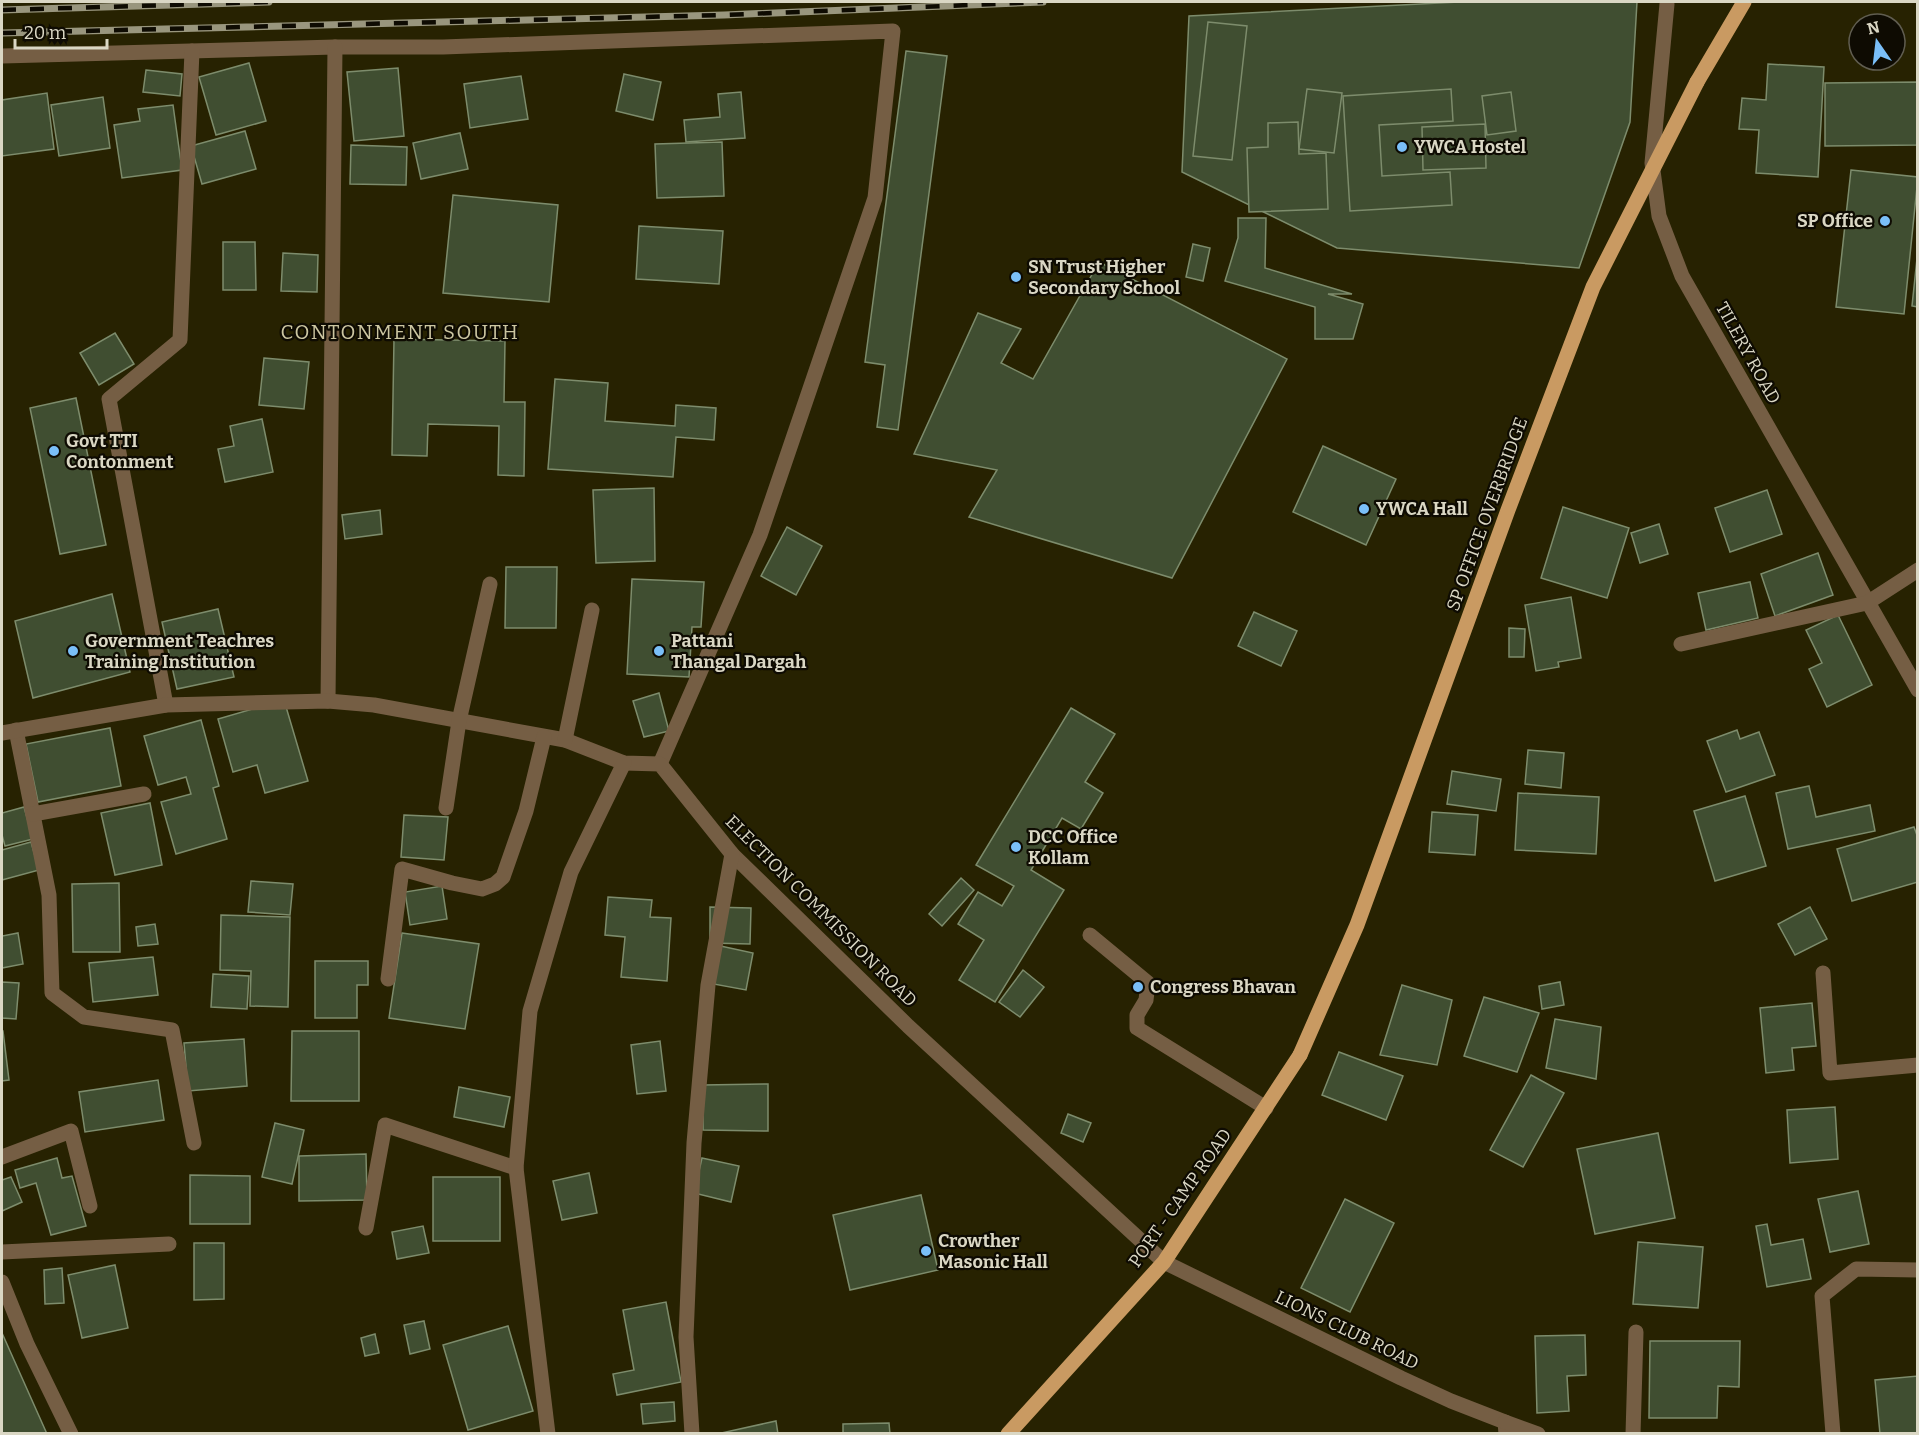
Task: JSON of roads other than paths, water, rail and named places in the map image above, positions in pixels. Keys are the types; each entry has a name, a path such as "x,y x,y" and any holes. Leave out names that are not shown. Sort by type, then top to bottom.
{"main road":[{"name":"SP OFFICE OVERBRIDGE","path":"1300,1055 1357,926 1508,510 1593,287 1697,82 1744,2"},
{"name":"PORT - CAMP ROAD","path":"1008,1434 1164,1262 1300,1055"}],"street":[{"name":"TILERY ROAD","path":"1667,4 1652,163 1659,216 1682,276 1917,690"},
{"path":"2,56 335,47 443,47 893,31 874,198 760,535 660,764 624,763 565,740 544,736 374,705 328,701 166,705 9,732 33,814 49,895 52,993 84,1017 172,1030 194,1143"},
{"path":"328,701 335,47"},
{"path":"166,705 109,399 180,340 192,51"},
{"path":"1682,644 1867,603 1917,570"},
{"path":"446,808 459,721 490,584"},
{"path":"565,740 592,610"},
{"path":"388,979 402,869 482,889 495,884 502,877 526,811 544,736"},
{"path":"548,1434 516,1168 530,1011 571,872 624,763"},
{"name":"ELECTION COMMISSION ROAD","path":"660,764 732,854 908,1026 1164,1262"},
{"path":"33,814 144,794"},
{"path":"692,1434 686,1337 694,1143 708,985 732,854"},
{"path":"1090,935 1148,983 1146,999 1137,1015 1137,1028 1266,1108"},
{"path":"1823,973 1830,1073 1917,1065"},
{"path":"366,1228 385,1125 516,1168"},
{"path":"2,1158 71,1131 90,1206"},
{"path":"2,1252 169,1244"},
{"name":"LIONS CLUB ROAD","path":"1164,1262 1506,1428 1538,1434"},
{"path":"1833,1434 1822,1296 1856,1269 1917,1270"},
{"path":"2,1282 27,1344 71,1434"},
{"path":"1633,1434 1636,1332"}],"railway":[{"path":"2,10 269,2"},
{"path":"2,33 724,15 1043,2"}],"place":[{"name":"YWCA Hostel","path":"1402,147"},
{"name":"SP Office","path":"1885,221"},
{"name":"SN Trust Higher Secondary School","path":"1016,277"},
{"name":"Govt TTI Contonment","path":"54,451"},
{"name":"YWCA Hall","path":"1364,509"},
{"name":"Government Teachres Training Institution","path":"73,651"},
{"name":"Pattani Thangal Dargah","path":"659,651"},
{"name":"DCC Office Kollam","path":"1016,847"},
{"name":"Congress Bhavan","path":"1138,987"},
{"name":"Crowther Masonic Hall","path":"926,1251"}],"district":[{"name":"CONTONMENT SOUTH","path":"400,332"}]}
